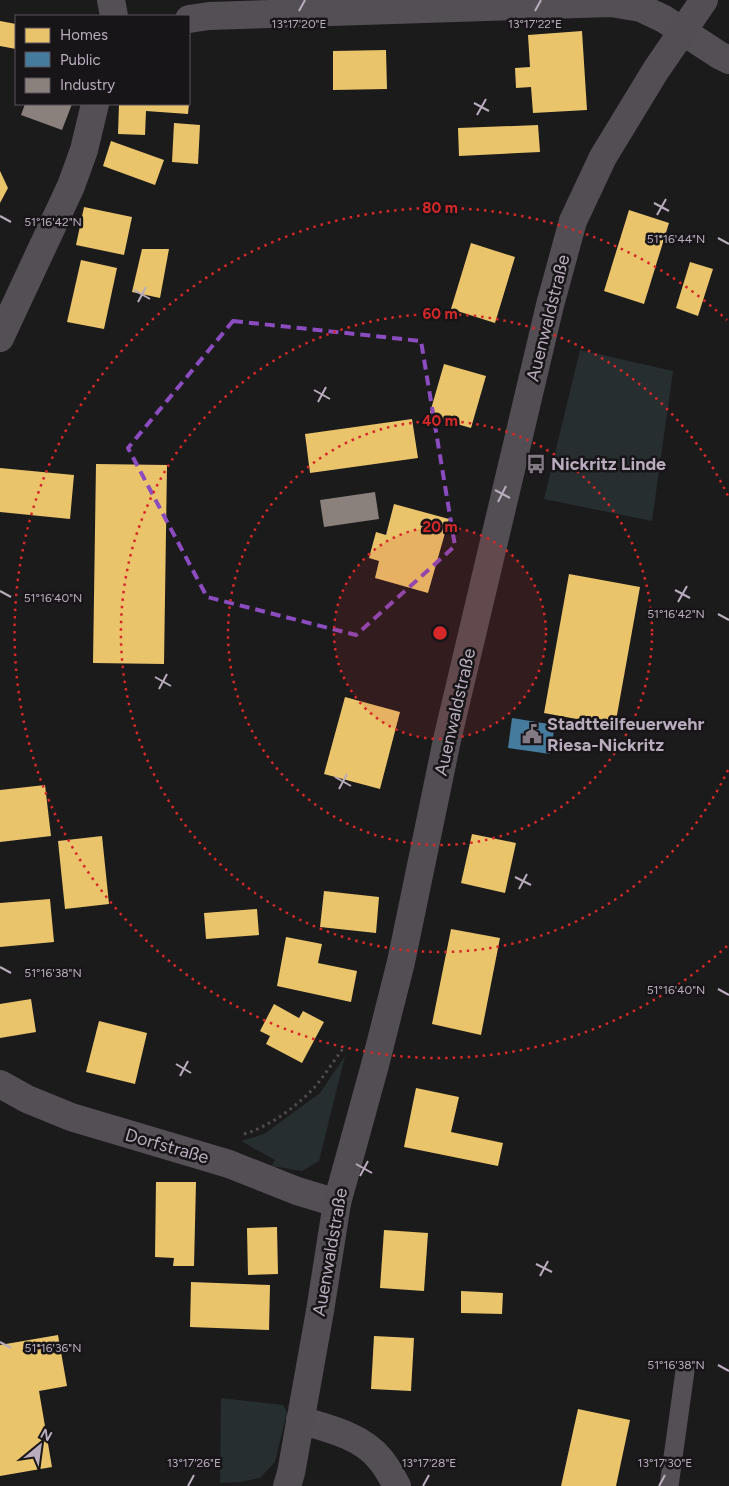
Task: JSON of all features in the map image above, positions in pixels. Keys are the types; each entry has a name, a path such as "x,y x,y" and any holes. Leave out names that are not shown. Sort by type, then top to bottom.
{"street":[{"path":"111,0 114,15"},
{"name":"Auenwaldstraße","path":"287,1486 320,1311 337,1203 401,962 458,693 550,305 573,221 603,157 656,70 704,0"},
{"path":"190,19 209,16 611,3 641,8 664,19 729,60"},
{"path":"0,338 71,186 84,150 95,105"},
{"name":"Dorfstraße","path":"0,1084 27,1099 71,1117 229,1164 297,1191 337,1203"},
{"path":"300,1420 361,1442 380,1458 397,1486"}],"lane":[{"path":"669,1486 685,1371"}],"path":[{"path":"238,1136 255,1131 280,1118 313,1089 356,1033 386,1019"}],"highlighted area":[{"path":"233,321 421,341 455,546 356,635 207,597 128,448"}],"shaded area":[{"path":"580,350 673,371 652,521 544,499"},
{"path":"345,1056 319,1161 302,1171 272,1166 275,1160 241,1141 264,1134 320,1093"},
{"path":"221,1398 283,1405 287,1412 275,1462 260,1478 220,1483"}],"building: Homes":[{"path":"0,21 15,24 15,49 0,46"},
{"path":"582,31 587,110 533,113 531,87 516,88 515,68 530,67 528,35"},
{"path":"386,50 387,89 333,90 333,51"},
{"path":"119,105 189,105 188,114 146,111 145,135 118,134"},
{"path":"174,123 200,125 198,164 172,162"},
{"path":"538,125 540,152 459,156 458,128"},
{"path":"111,141 164,160 155,185 103,166"},
{"path":"0,171 8,188 0,203"},
{"path":"84,207 132,217 124,255 76,245"},
{"path":"629,210 669,223 644,304 604,291"},
{"path":"471,243 515,257 495,323 451,309"},
{"path":"142,249 169,249 160,298 132,292"},
{"path":"81,260 117,268 104,329 67,322"},
{"path":"690,262 713,269 698,316 676,308"},
{"path":"444,364 486,376 471,428 429,416"},
{"path":"412,419 418,458 310,473 305,434"},
{"path":"96,464 167,465 164,664 93,663"},
{"path":"0,468 74,475 70,519 0,512"},
{"path":"394,504 449,519 428,593 375,578 379,561 369,558 376,532 386,535"},
{"path":"569,574 640,587 615,726 544,713"},
{"path":"345,697 400,712 380,789 324,774"},
{"path":"45,785 51,836 0,842 0,790"},
{"path":"472,834 516,843 505,893 461,883"},
{"path":"102,836 109,904 65,909 58,841"},
{"path":"324,891 379,897 376,933 320,927"},
{"path":"50,899 54,942 0,947 0,903"},
{"path":"257,909 259,935 206,939 204,913"},
{"path":"451,929 500,938 481,1035 432,1024"},
{"path":"286,937 322,944 318,963 357,971 351,1002 277,986"},
{"path":"31,999 36,1032 0,1038 0,1004"},
{"path":"274,1004 299,1018 303,1011 324,1022 302,1063 266,1044 270,1036 260,1031"},
{"path":"99,1021 147,1033 135,1084 86,1072"},
{"path":"416,1088 459,1097 451,1132 503,1143 498,1166 404,1147"},
{"path":"156,1182 196,1182 194,1266 173,1266 174,1258 155,1257"},
{"path":"277,1227 278,1274 248,1275 247,1228"},
{"path":"384,1230 428,1233 424,1291 380,1288"},
{"path":"191,1282 270,1285 269,1330 190,1327"},
{"path":"461,1291 503,1293 502,1314 461,1313"},
{"path":"58,1335 67,1386 39,1391 52,1467 0,1476 0,1345"},
{"path":"374,1336 414,1338 411,1391 371,1389"},
{"path":"578,1409 630,1420 616,1486 561,1486"}],"building: Public":[{"path":"512,718 555,725 550,754 508,748"}],"building: Industry":[{"path":"25,105 72,105 62,130 21,115"},
{"path":"375,492 379,519 324,527 320,500"}],"place":[{"name":"Nickritz Linde","path":"536,464"},
{"name":"Stadtteilfeuerwehr Riesa-Nickritz","path":"532,734"}]}
